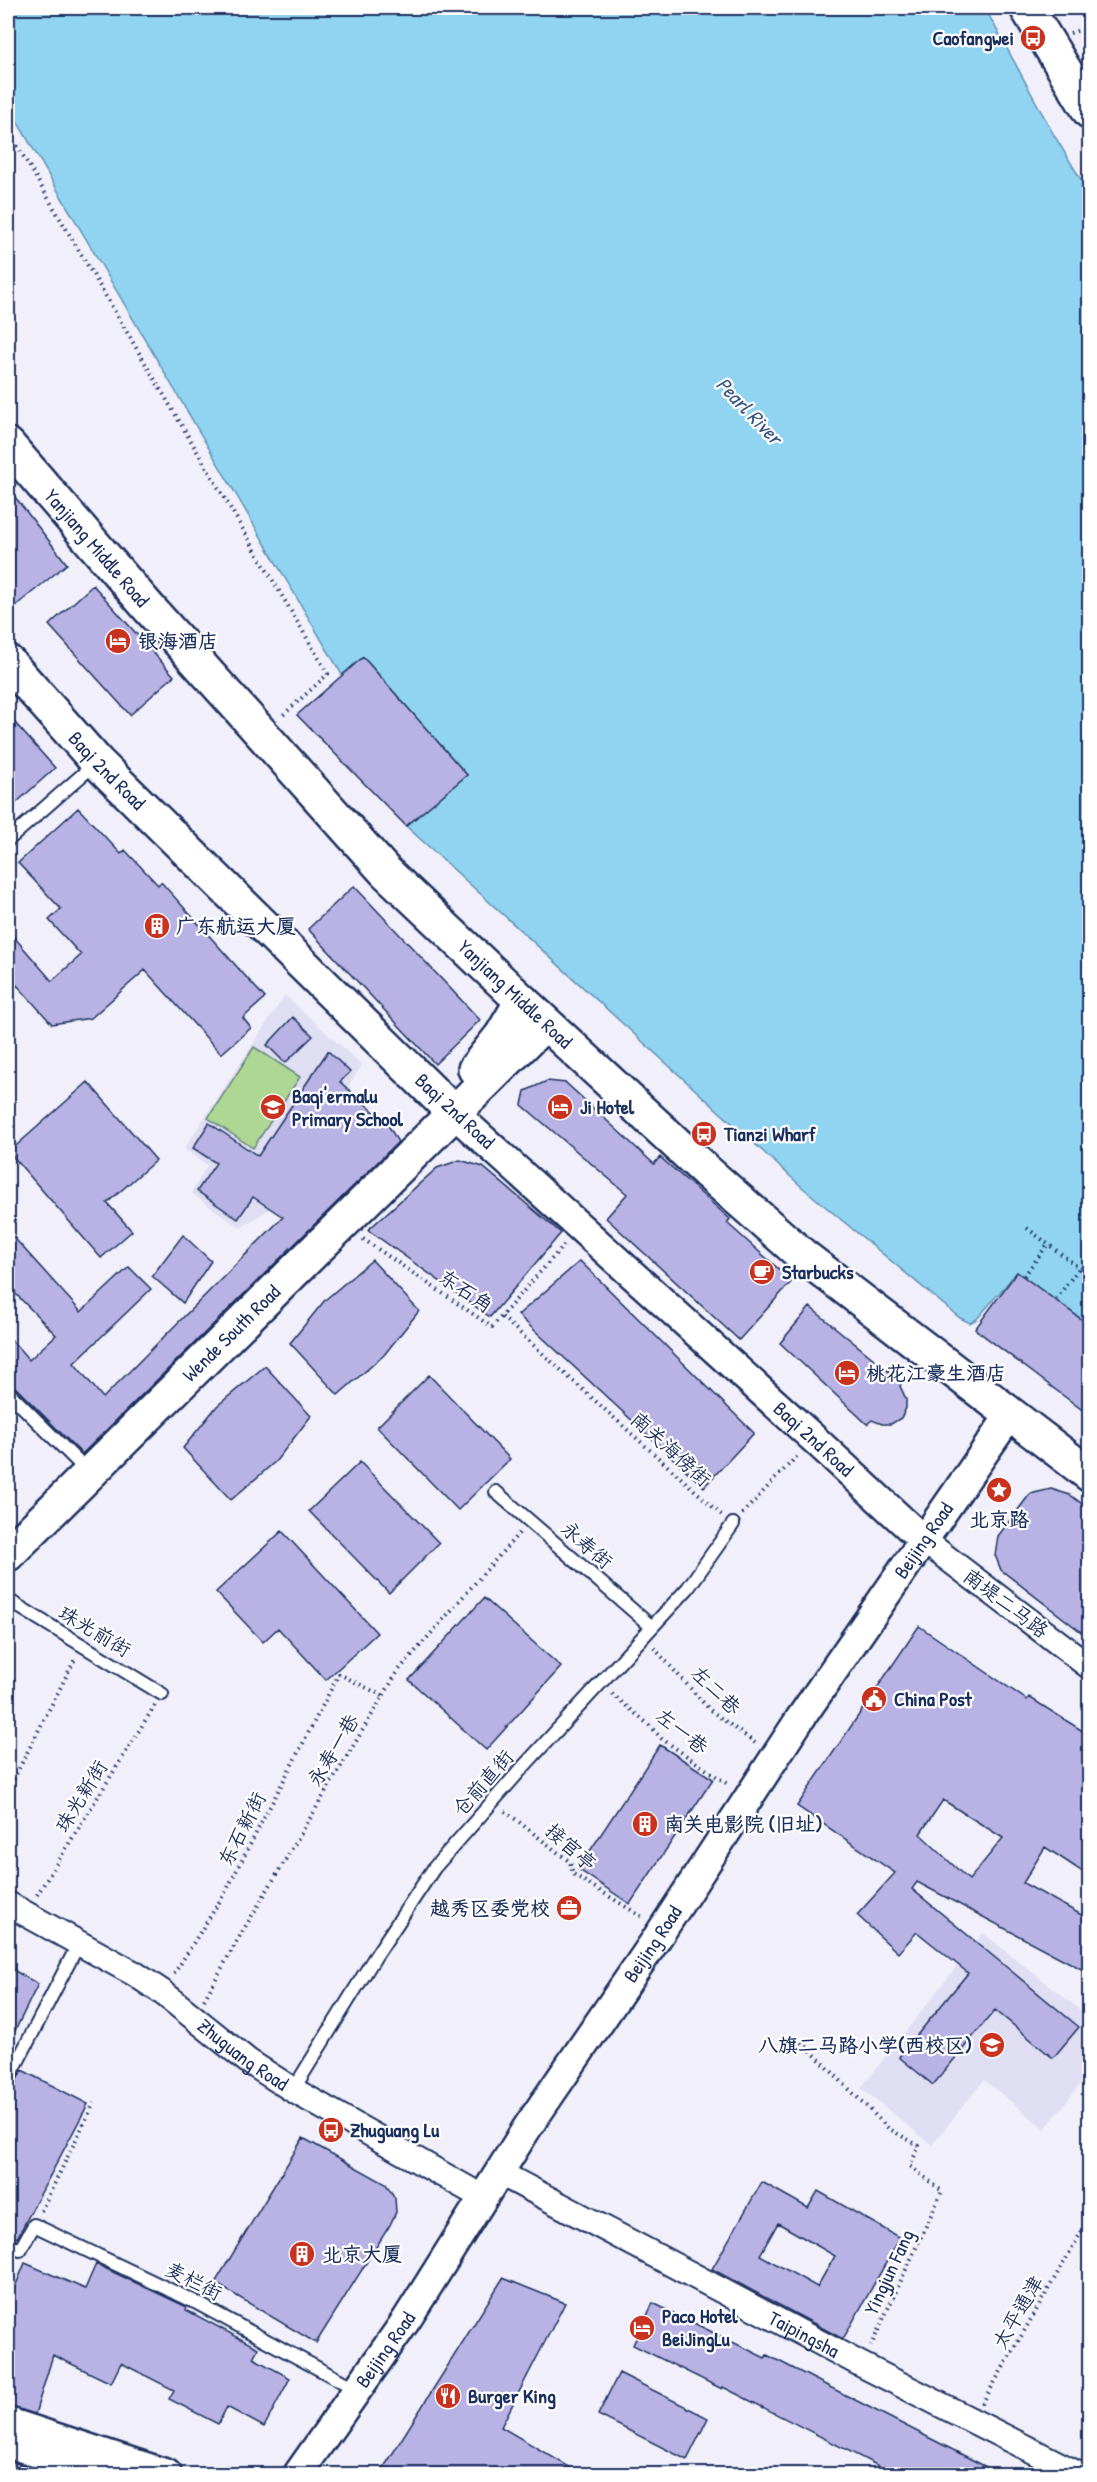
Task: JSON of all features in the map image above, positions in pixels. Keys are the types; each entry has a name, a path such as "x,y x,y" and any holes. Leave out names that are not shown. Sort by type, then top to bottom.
{"main road":[{"path":"1027,8 1089,112"},
{"path":"1069,23 1089,72"},
{"name":"Yanjiang Middle Road","path":"8,445 148,607 385,871 545,1023 802,1255 1089,1475"},
{"name":"Baqi 2nd Road","path":"8,662 97,762 455,1114"},
{"path":"455,1114 468,1077 502,1035 522,1001"},
{"name":"Wende South Road","path":"8,1554 545,1023"},
{"path":"1010,1415 1065,1436 1089,1455"}],"street":[{"name":"Baqi 2nd Road","path":"455,1114 922,1539"},
{"name":"Beijing Road","path":"298,2475 407,2319 527,2128 748,1798 922,1539 1010,1415"},
{"name":"南堤二马路","path":"922,1539 1089,1667"},
{"name":"Zhuguang Road","path":"16,1909 135,1974 162,1992 248,2061 293,2090 484,2198"},
{"name":"Taipingsha","path":"500,2173 862,2365 1078,2475"},
{"path":"8,2422 167,2475"},
{"path":"8,2443 100,2475"}],"lane":[{"path":"8,840 97,762"},
{"path":"8,1392 89,1473"},
{"name":"永寿街","path":"496,1492 648,1632"},
{"name":"仓前直街","path":"293,2090 375,1957 434,1868 688,1588 733,1524"},
{"name":"珠光前街","path":"8,1600 162,1694"},
{"path":"8,2080 79,1943"},
{"path":"8,2245 20,2250 34,2225"},
{"name":"麦栏街","path":"34,2225 195,2302 358,2390"}],"path":[{"path":"8,130 328,674 263,735"},
{"name":"东石角","path":"342,1225 492,1327 580,1226"},
{"path":"1027,1228 1089,1276"},
{"path":"1024,1276 1048,1245"},
{"path":"1056,1299 1079,1268"},
{"name":"南关海傍街","path":"502,1317 733,1524"},
{"path":"733,1524 813,1438"},
{"name":"永寿一巷","path":"194,2018 241,1934 398,1671 530,1521"},
{"name":"左二巷","path":"648,1632 710,1710 775,1758"},
{"path":"8,1790 82,1646"},
{"name":"东石新街","path":"162,1992 226,1891 339,1674 383,1696"},
{"name":"左一巷","path":"599,1684 648,1724 662,1739 748,1798"},
{"name":"珠光新街","path":"16,1909 162,1694"},
{"name":"接官亭","path":"493,1801 570,1862 573,1874 662,1929"},
{"name":"Yingjun Fang","path":"802,2042 888,2128 919,2146 910,2166 942,2191 862,2365"},
{"path":"34,2225 94,2103"},
{"name":"太平通津","path":"973,2421 1089,2217"}],"shaded area":[{"name":"Baqi'ermalu Primary School","path":"285,995 362,1065 268,1210 240,1228 191,1193 207,1165 184,1149"},
{"name":"八旗二马路小学(西校区)","path":"983,1933 1089,2017 1089,2073 1045,2129 984,2080 932,2145 861,2088"}],"green space":[{"path":"254,1047 300,1077 253,1148 208,1118"}],"water":[{"name":"Pearl River","path":"8,8 985,8 1054,135 1089,193 1089,1325 1017,1272 977,1319 970,1323 960,1318 803,1188 406,826 467,775 364,658 342,675 8,106"}],"building":[{"path":"8,488 67,564 8,612"},
{"path":"93,585 174,676 130,715 49,625"},
{"path":"363,657 467,775 406,826 297,715"},
{"path":"8,715 55,768 16,803 8,794"},
{"path":"78,808 121,854 125,850 158,885 161,882 265,998 243,1018 251,1028 221,1054 145,970 91,1018 52,1024 17,985 8,994 8,930 52,981 81,955 49,920 61,909 18,863"},
{"path":"354,886 480,1020 435,1064 308,929"},
{"path":"293,1017 313,1036 285,1063 267,1045"},
{"path":"328,1051 350,1072 340,1082 387,1123 398,1142 82,1454 14,1386 8,1384 8,1336 29,1360 56,1335 8,1286 8,1231 81,1312 129,1267 151,1289 74,1363 103,1398 283,1217 253,1197 238,1219 197,1191 216,1163 193,1148 209,1123 258,1156"},
{"path":"547,1081 566,1083 654,1164 660,1157 730,1219 727,1223 792,1281 739,1340 606,1218 627,1194 522,1105 525,1091"},
{"path":"88,1082 156,1160 107,1203 132,1231 101,1258 9,1152"},
{"path":"460,1160 483,1167 561,1233 490,1317 368,1230 437,1168"},
{"path":"183,1235 211,1261 183,1303 152,1276"},
{"path":"372,1260 419,1311 384,1355 338,1395 290,1343 325,1300"},
{"path":"580,1261 754,1433 704,1487 518,1315"},
{"path":"1017,1272 1089,1325 1089,1415 975,1329"},
{"path":"810,1307 902,1382 900,1386 906,1399 906,1408 901,1418 891,1424 882,1424 872,1420 867,1424 780,1343"},
{"path":"265,1366 311,1416 276,1461 231,1500 183,1448 217,1406"},
{"path":"429,1375 510,1459 458,1510 377,1427"},
{"path":"360,1462 439,1543 389,1593 309,1511"},
{"path":"1051,1489 1070,1495 1089,1509 1089,1638 1001,1570 995,1555 998,1536 1030,1494"},
{"path":"282,1531 377,1633 326,1680 278,1628 263,1642 216,1592"},
{"path":"484,1598 561,1667 486,1750 409,1680"},
{"path":"919,1626 1027,1700 1029,1697 1089,1735 1089,1876 1045,1847 1023,1883 1089,1919 1089,1973 917,1882 912,1889 1079,2027 1053,2058 995,2010 933,2085 899,2057 968,1973 917,1932 898,1953 857,1915 895,1873 797,1806","holes":["943,1800 1003,1838 969,1880 920,1834"]},
{"name":"南关电影院 (旧址)","path":"660,1745 713,1779 630,1904 578,1869"},
{"path":"8,1967 38,1984 8,2045"},
{"path":"22,2070 88,2104 17,2238 8,2233 8,2088 15,2084"},
{"name":"北京大厦","path":"303,2138 386,2184 395,2198 396,2212 316,2343 215,2283"},
{"path":"762,2182 808,2208 818,2191 900,2238 843,2339 712,2269","holes":["778,2223 835,2256 817,2287 760,2255"]},
{"path":"25,2263 85,2289 96,2264 187,2307 186,2310 258,2348 253,2358 290,2378 264,2427 227,2407 218,2424 169,2399 174,2390 121,2363 111,2383 53,2355 35,2414 8,2406 8,2304"},
{"path":"503,2278 565,2303 501,2427 583,2475 379,2475"},
{"path":"653,2303 765,2358 767,2355 1002,2475 896,2475 723,2387 722,2389 633,2345"},
{"path":"619,2373 708,2418 687,2460 598,2415"},
{"path":"8,2460 50,2475 8,2475"}],"place":[{"name":"Caofangwei","path":"1033,38"},
{"name":"银海酒店","path":"118,641"},
{"name":"广东航运大厦","path":"157,926"},
{"name":"Baqi'ermalu Primary School","path":"273,1107"},
{"name":"Ji Hotel","path":"560,1107"},
{"name":"Tianzi Wharf","path":"704,1134"},
{"name":"Starbucks","path":"762,1272"},
{"name":"桃花江豪生酒店","path":"847,1373"},
{"name":"北京路","path":"999,1490"},
{"name":"China Post","path":"874,1699"},
{"name":"南关电影院 (旧址)","path":"645,1824"},
{"name":"越秀区委党校","path":"569,1908"},
{"name":"八旗二马路小学(西校区)","path":"992,2045"},
{"name":"Zhuguang Lu","path":"331,2130"},
{"name":"北京大厦","path":"302,2254"},
{"name":"Paco Hotel BeiJingLu","path":"642,2328"},
{"name":"Burger King","path":"448,2396"}]}
